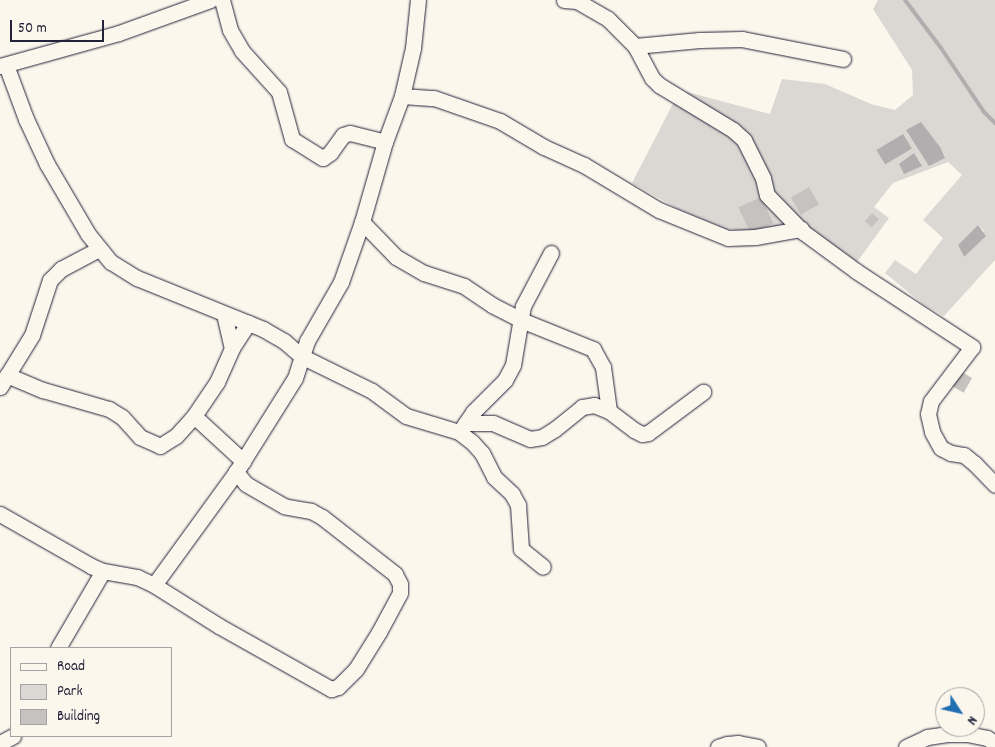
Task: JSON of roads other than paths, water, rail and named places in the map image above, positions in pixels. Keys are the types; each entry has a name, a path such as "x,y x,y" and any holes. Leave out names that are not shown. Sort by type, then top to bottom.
{"street":[{"path":"210,0 118,33 3,65 47,164 99,249 116,266 137,278 248,323 284,341 302,356 367,389 406,416 462,427 493,423 530,439 542,436 582,407 594,405 609,411 642,434 648,433 703,392"},
{"path":"222,0 230,30 242,51 279,92 292,139 310,152 323,158 330,153 343,135 350,134 385,142"},
{"path":"154,585 240,466 295,378 307,341 341,282 362,222 385,142 402,96 413,48 418,0"},
{"path":"564,0 577,1 608,19 635,46 652,78 659,86 733,130 744,140 763,178 767,195 821,247 972,347 931,401 928,414 932,432 941,448 951,454 964,456 975,464 995,485"},
{"path":"635,46 700,40 742,39 843,59"},
{"path":"402,96 434,98 500,121 544,147 584,165 659,210 728,238 754,237 801,229"},
{"path":"362,222 396,257 424,273 464,286 492,305 521,320 593,349 603,367 609,411"},
{"path":"99,249 61,269 50,280 32,335 4,381 109,409 153,445 160,446 166,443 194,416 217,382 232,348 248,323"},
{"path":"462,427 505,380 514,364 523,306 551,253"},
{"path":"224,314 232,348"},
{"path":"0,514 103,571 127,574 154,585 219,626 331,689 347,680 356,669 400,593 400,584 395,574 322,517 312,511 284,506 246,484 240,466 194,416"},
{"path":"462,427 482,453 494,477 512,494 518,505 521,549 543,567"},
{"path":"59,647 103,571"},
{"path":"906,747 927,737 949,734 967,734 994,740"},
{"path":"0,743 11,737"},
{"path":"718,747 738,743 758,747"}],"waterway":[{"path":"905,0 941,48 984,112 995,123"}]}
